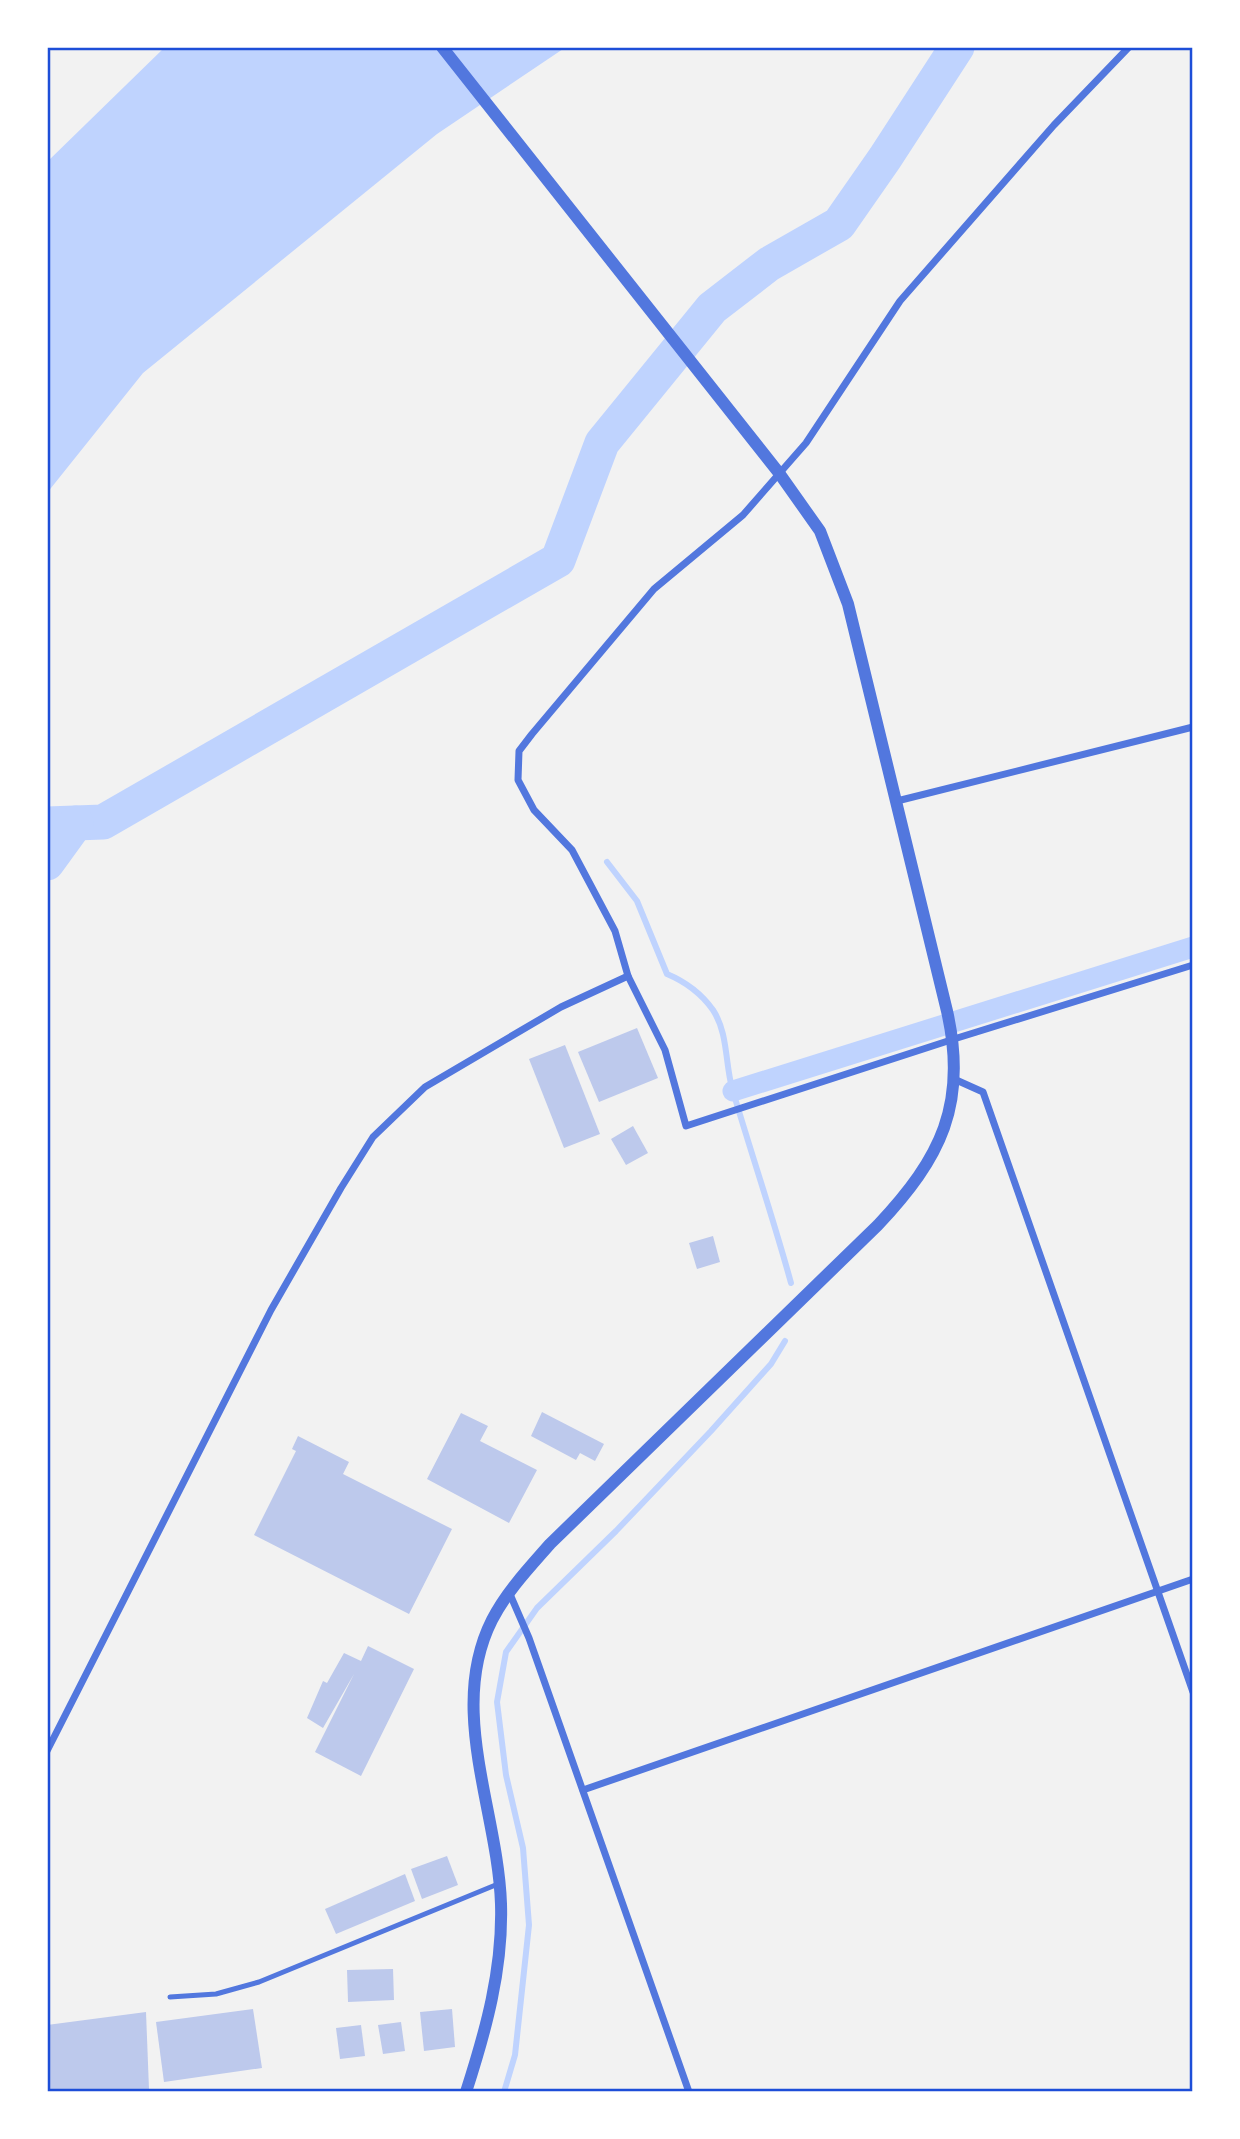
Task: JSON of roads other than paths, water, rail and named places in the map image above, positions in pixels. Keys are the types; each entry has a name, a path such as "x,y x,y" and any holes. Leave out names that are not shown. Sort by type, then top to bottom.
{"street":[{"path":"442,47 779,473 820,531 848,604 954,1039 951,1104 936,1148 926,1168 897,1205 550,1544 509,1591 485,1636 475,1677 473,1700 475,1734 498,1884 500,1942 485,2033 466,2092"},
{"path":"1129,47 1054,125 900,301 806,443 743,515 654,589 519,751 518,780 534,810 572,850 615,931 628,976 665,1050 686,1126 1193,965"},
{"path":"897,801 1193,727"},
{"path":"47,1751 271,1310 373,1137 425,1087 561,1007 628,976"},
{"path":"954,1079 983,1092 1193,1692"},
{"path":"583,1790 1193,1579"},
{"path":"509,1591 529,1638 689,2092"}],"lane":[{"path":"170,1997 216,1994 260,1982 498,1884"}],"water":[{"path":"165,47 566,47 437,134 143,373 47,493 47,162"}],"waterway":[{"path":"47,824 103,822 558,560 602,443 712,308 769,264 839,224 957,47"},
{"path":"47,863 76,823"},
{"path":"607,862 637,901 667,974 698,993 718,1019 724,1038 732,1088 791,1283"},
{"path":"733,1091 1193,947"},
{"path":"504,2092 515,2055 529,1925 523,1848 506,1775 497,1702 506,1652 537,1608 616,1531 711,1431 771,1364 785,1341"}]}
